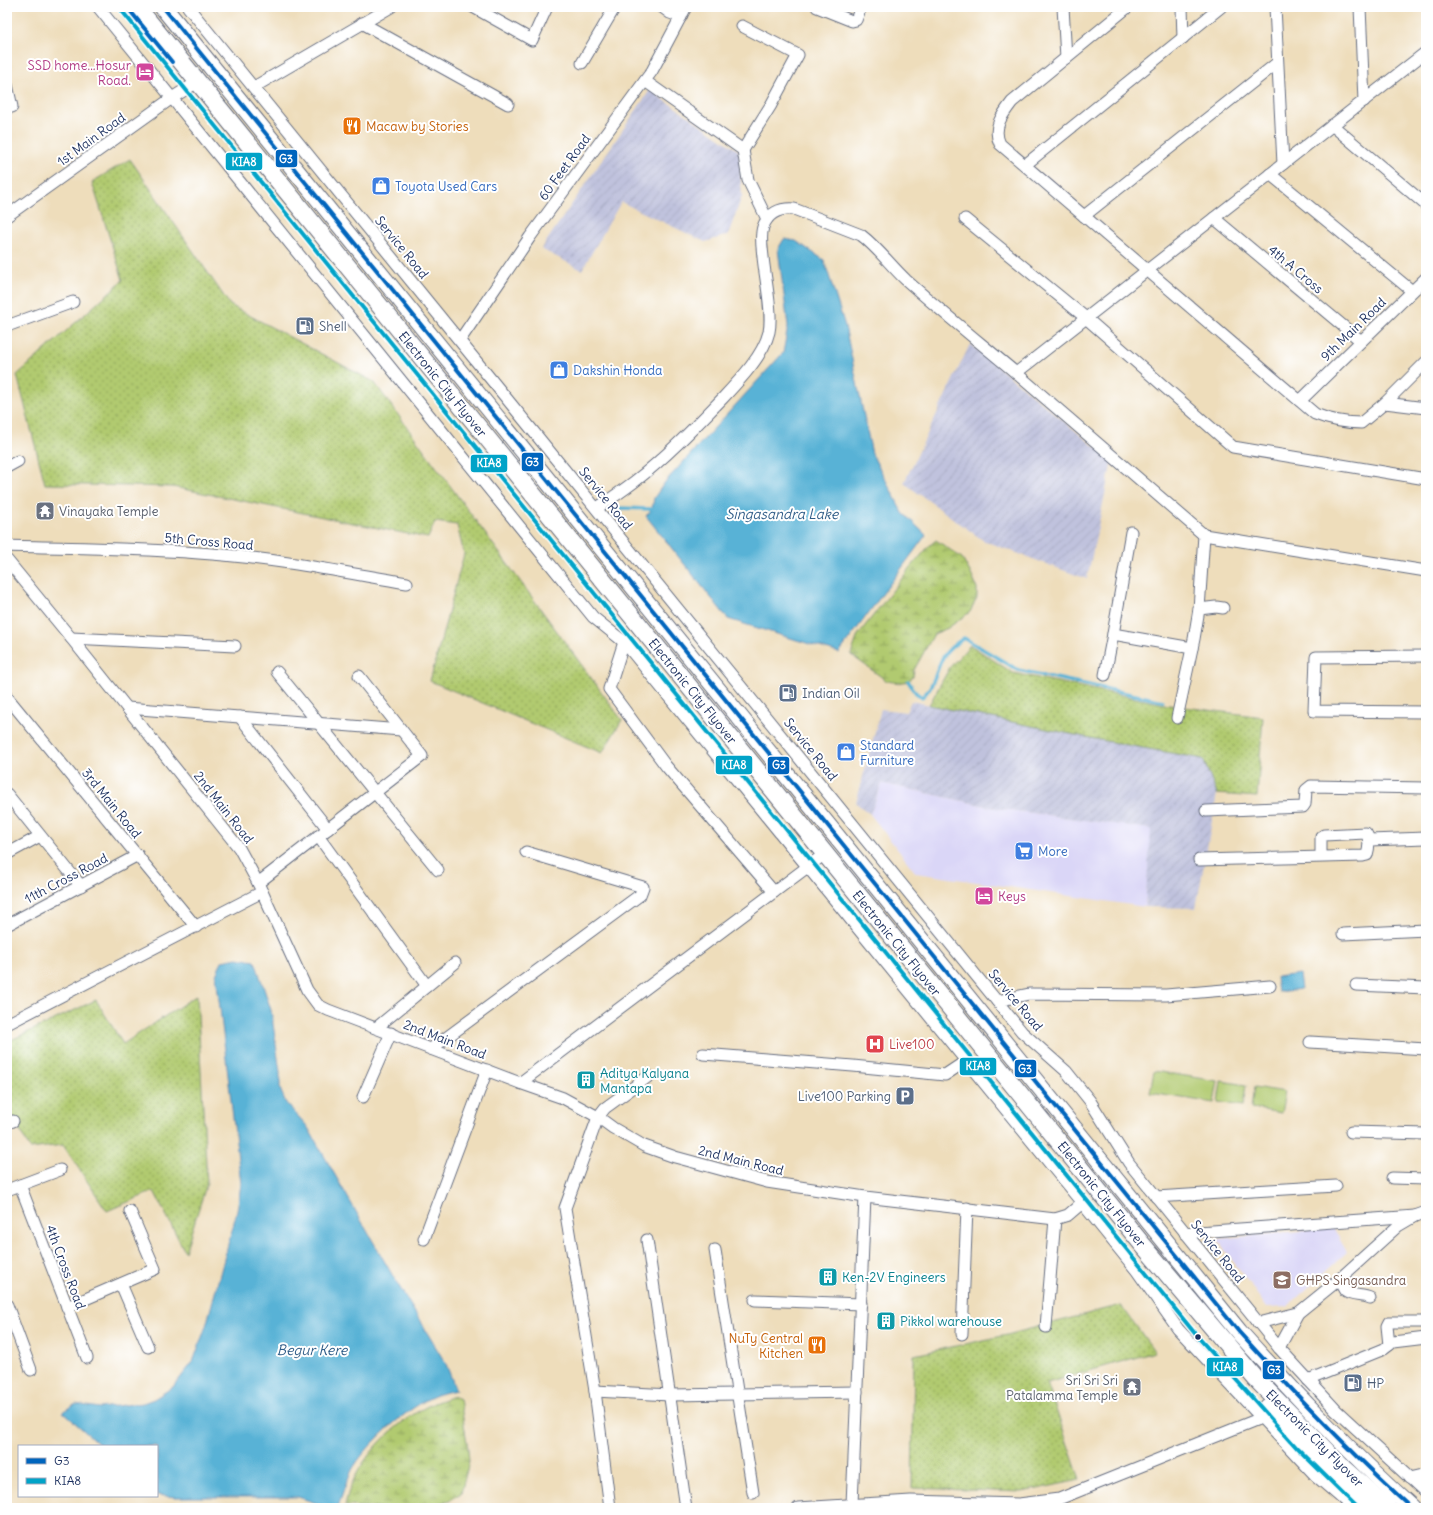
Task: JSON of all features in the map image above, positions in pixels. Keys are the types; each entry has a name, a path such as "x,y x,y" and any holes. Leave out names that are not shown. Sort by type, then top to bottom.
{"highway":[{"path":"127,7 813,863 1206,1338 1301,1444 1367,1508"},
{"name":"Electronic City Flyover","path":"137,7 1142,1244 1256,1379 1343,1468 1388,1508"},
{"name":"Electronic City Flyover","path":"157,7 307,190 1215,1313 1292,1402 1371,1482 1402,1508"},
{"path":"163,7 1240,1332 1302,1402 1376,1476 1412,1508"}],"street":[{"path":"98,7 594,617 624,642 813,863 966,1061 1137,1272 1178,1329 1315,1475 1353,1508"},
{"name":"Service Road","path":"188,7 1022,1032 1066,1070 1090,1101 1129,1163 1258,1323 1336,1410 1426,1493"},
{"path":"254,87 391,7"},
{"path":"473,7 487,11 532,40 547,7"},
{"path":"582,63 615,7"},
{"path":"662,7 681,17"},
{"name":"60 Feet Road","path":"460,340 530,238 652,71 686,7"},
{"path":"817,7 852,21 856,20 861,7"},
{"path":"1063,7 1066,58"},
{"path":"1182,7 1183,38"},
{"path":"1025,166 1221,7"},
{"path":"1275,7 1283,164"},
{"path":"1360,7 1364,100"},
{"path":"1123,9 1012,102 1005,111 998,125 996,132 1000,144 1315,414 1342,422 1360,423 1385,402 1426,362"},
{"path":"362,23 508,104"},
{"path":"742,26 798,55 771,105 743,150 748,180 767,218"},
{"path":"1016,373 1426,52"},
{"path":"1084,216 1277,63"},
{"path":"645,81 743,150"},
{"path":"7,85 12,107"},
{"name":"1st Main Road","path":"7,216 191,86"},
{"path":"1332,125 1426,205"},
{"path":"1270,174 1412,292"},
{"path":"597,508 634,481 689,433 742,377 762,350 769,332 770,317 761,241 763,228 767,218 781,210 794,209 861,235 870,242 898,273 934,305 1016,373 1204,535 1426,571"},
{"name":"4th A Cross","path":"1214,218 1361,341"},
{"path":"965,219 1086,318 1233,447 1426,479"},
{"name":"9th Main Road","path":"1300,401 1426,278"},
{"path":"7,326 73,302"},
{"path":"1385,402 1426,408"},
{"path":"7,467 18,461"},
{"path":"1105,675 1131,532"},
{"path":"1177,718 1199,609 1204,535"},
{"name":"5th Cross Road","path":"7,546 152,550 212,554 263,559 407,583"},
{"name":"2nd Main Road","path":"7,560 72,638 232,839 246,859 302,980 312,999 318,1005 520,1083 563,1098 598,1116 613,1128 644,1146 675,1158 767,1182 865,1197 1055,1219"},
{"path":"1199,609 1216,607 1223,608"},
{"path":"1113,634 1192,648"},
{"path":"72,638 235,646"},
{"path":"624,642 609,689 666,766 774,892"},
{"path":"1426,656 1316,657 1314,711 1426,712"},
{"path":"277,672 438,870"},
{"path":"7,1024 196,927 260,888 318,836 422,756 359,676"},
{"name":"3rd Main Road","path":"7,697 196,927"},
{"path":"127,708 401,730"},
{"path":"240,717 328,829"},
{"path":"1206,811 1303,807 1305,804 1306,790 1312,786 1426,788"},
{"path":"7,794 81,886"},
{"path":"1199,860 1363,856 1367,855 1368,840 1366,833 1324,835 1321,837 1321,857"},
{"path":"7,854 40,836"},
{"path":"318,836 427,986"},
{"path":"1368,840 1426,838"},
{"path":"431,1049 640,895 643,887 526,852"},
{"name":"11th Cross Road","path":"7,925 138,856"},
{"path":"520,1083 813,863"},
{"path":"1343,934 1426,930"},
{"path":"376,1028 455,963"},
{"path":"1356,985 1426,988"},
{"path":"997,1001 1029,994 1166,994 1270,986"},
{"path":"363,1097 391,1033"},
{"path":"1310,1042 1426,1048"},
{"path":"703,1054 946,1075 966,1061"},
{"path":"424,1239 487,1070"},
{"path":"610,1508 595,1391 566,1208 598,1116 605,1108 649,1076"},
{"path":"1350,1132 1426,1134"},
{"path":"7,1190 60,1170"},
{"path":"1392,1178 1426,1179"},
{"name":"4th Cross Road","path":"20,1185 87,1358"},
{"path":"1156,1197 1336,1186"},
{"path":"852,1504 865,1197"},
{"path":"1046,1327 1055,1219 1068,1214 1082,1203"},
{"path":"962,1334 967,1208"},
{"path":"67,1307 154,1269 130,1211"},
{"path":"1185,1233 1421,1214"},
{"path":"1279,1348 1298,1313 1338,1280 1398,1226 1421,1214"},
{"path":"647,1240 686,1508"},
{"path":"715,1250 753,1493"},
{"path":"1338,1280 1346,1291 1351,1294 1370,1298"},
{"path":"121,1284 148,1347"},
{"path":"755,1300 860,1304"},
{"path":"7,1305 31,1370"},
{"path":"1258,1323 1298,1313"},
{"path":"1388,1345 1387,1326 1389,1322 1426,1322"},
{"path":"1308,1380 1384,1349 1393,1342 1426,1338"},
{"path":"595,1391 670,1395 857,1392"},
{"path":"798,1508 911,1501 1019,1504 1059,1499 1262,1418"},
{"path":"1409,1478 1426,1474"}],"shaded area":[{"path":"650,90 739,151 742,196 728,235 705,242 621,202 582,270 541,249"},
{"path":"970,344 1112,461 1087,579 984,541 904,483"},
{"path":"911,701 1095,739 1203,759 1217,794 1196,908 1145,907 1151,829 995,808 882,783 870,814 856,803 881,709 906,712"},
{"name":"More","path":"882,783 995,808 1152,829 1145,907 916,873 870,814"},
{"name":"GHPS Singasandra","path":"1333,1228 1347,1252 1287,1307 1267,1308 1217,1239"}],"green space":[{"path":"130,159 230,305 374,382 622,720 602,753 430,681 464,554 457,525 435,522 428,538 173,487 45,484 17,375 123,280 92,182"},
{"path":"936,540 962,558 977,588 977,598 970,612 948,628 934,634 914,670 913,677 908,681 899,683 887,681 851,655 858,635 907,572"},
{"path":"970,645 1013,673 1169,705 1263,717 1257,797 1217,794 1203,759 1095,739 929,705 950,667"},
{"path":"197,995 207,1183 185,1252 154,1191 107,1211 63,1145 30,1149 7,1107 7,1042 96,1000 123,1044"},
{"path":"1154,1071 1218,1081 1214,1103 1150,1093"},
{"path":"1221,1081 1246,1085 1243,1106 1218,1102"},
{"path":"1254,1087 1285,1092 1281,1113 1251,1108"},
{"path":"1121,1305 1155,1352 1047,1383 1080,1480 1022,1492 912,1488 914,1355 1007,1335"},
{"path":"455,1396 460,1399 469,1462 461,1493 447,1501 423,1507 397,1508 345,1506 349,1491 364,1462 386,1436 412,1415 436,1402"}],"water":[{"name":"Singasandra Lake","path":"784,239 796,241 824,260 845,326 872,454 903,513 926,535 839,653 728,619 646,516 652,509 654,498 665,482 783,353 788,326 778,249"},
{"name":"Begur Kere","path":"237,958 255,961 271,1010 280,1072 280,1089 286,1103 307,1126 394,1278 446,1364 456,1390 436,1395 409,1411 386,1430 366,1450 352,1470 338,1508 328,1507 298,1497 175,1497 158,1495 158,1445 100,1445 63,1412 76,1404 99,1408 143,1403 154,1399 173,1387 193,1362 206,1326 237,1211 241,1184 216,975 222,961"},
{"path":"1299,974 1301,989 1278,992 1276,977"}],"waterway":[{"path":"612,511 619,508 652,509"},
{"path":"908,681 916,693 922,697 932,683 945,654 952,646 964,638 1018,670 1163,701"}],"transit line":[{"name":"G3","path":"127,7 172,62"},
{"name":"G3","path":"163,7 1239,1332 1323,1422 1412,1508"},
{"name":"KIA8","path":"122,11 1197,1336 1297,1448 1358,1508"}],"place":[{"name":"SSD home...Hosur Road.","path":"145,72"},
{"name":"Macaw by Stories","path":"352,126"},
{"name":"Toyota Used Cars","path":"381,186"},
{"name":"Shell","path":"305,326"},
{"name":"Dakshin Honda","path":"559,370"},
{"name":"Vinayaka Temple","path":"45,511"},
{"name":"Indian Oil","path":"788,693"},
{"name":"Standard Furniture","path":"846,752"},
{"name":"More","path":"1024,851"},
{"name":"Keys","path":"984,896"},
{"name":"Live100","path":"875,1044"},
{"name":"Aditya Kalyana Mantapa","path":"586,1080"},
{"name":"Live100 Parking","path":"905,1096"},
{"name":"Ken-2V Engineers","path":"828,1277"},
{"name":"GHPS Singasandra","path":"1282,1280"},
{"name":"Pikkol warehouse","path":"886,1321"},
{"name":"NuTy Central Kitchen","path":"817,1345"},
{"name":"HP","path":"1353,1383"},
{"name":"Sri Sri Sri Patalamma Temple","path":"1132,1387"}]}
